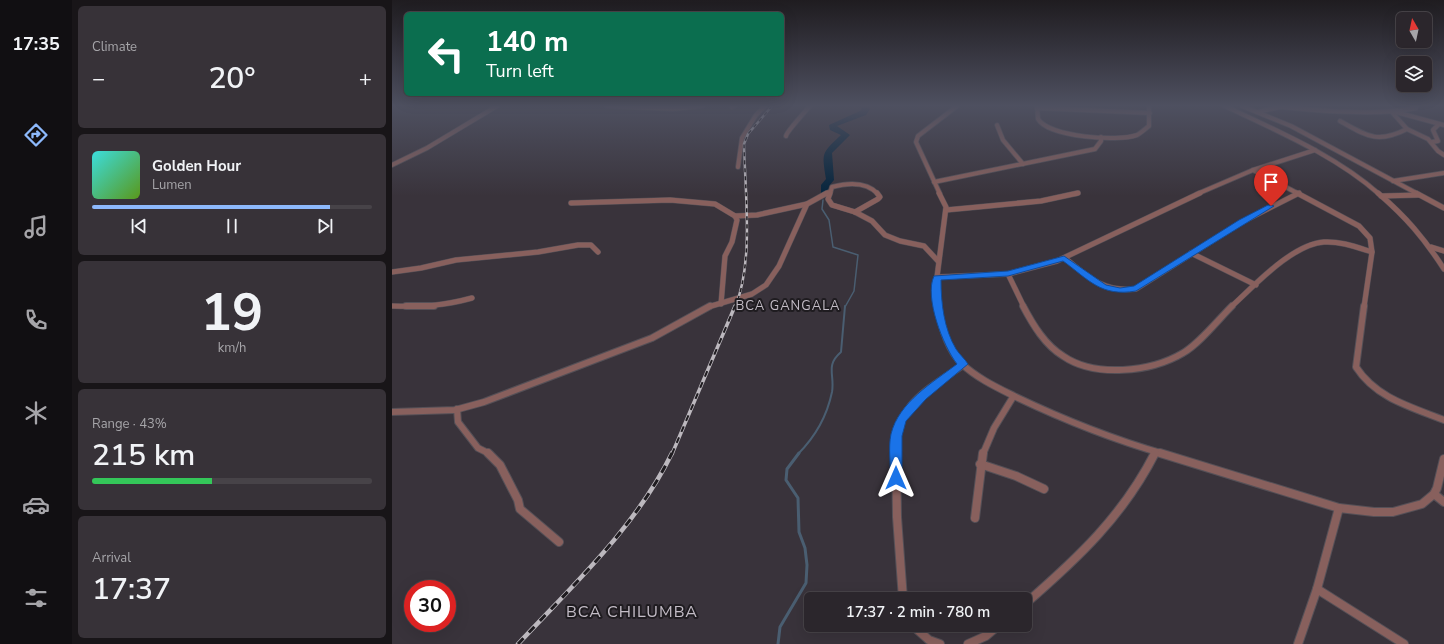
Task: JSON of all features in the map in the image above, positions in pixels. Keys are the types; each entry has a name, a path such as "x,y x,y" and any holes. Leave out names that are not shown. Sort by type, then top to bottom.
{"street":[{"path":"392,165 427,148 447,136"},
{"path":"738,167 743,136"},
{"path":"920,136 916,139 918,150 944,201 946,210 937,277 937,302 940,319 952,350 963,364 988,383 1013,397 1055,416 1156,452 1339,508 1374,512 1393,512 1422,504 1434,494 1437,488 1444,459"},
{"path":"1001,136 1022,164"},
{"path":"934,182 1094,149 1101,141 1101,136"},
{"path":"1287,136 1315,150 1343,168 1381,196 1413,226 1431,247 1444,269"},
{"path":"1310,136 1444,208"},
{"path":"1367,136 1372,139 1392,138 1395,136"},
{"path":"1421,136 1432,142 1438,151 1444,155"},
{"path":"1432,142 1438,141 1436,136"},
{"path":"1304,144 1326,145"},
{"path":"937,277 1008,274 1064,258 1190,197 1253,170 1315,150"},
{"path":"1253,170 1355,223 1366,232 1372,240 1372,252 1356,367 1362,379 1386,396 1444,420"},
{"path":"1393,181 1444,173"},
{"path":"571,203 670,200 715,204 735,216 757,215 807,204 829,192 832,187 848,183 866,187 878,194 880,197 854,212"},
{"path":"829,192 829,202 832,205 845,207 872,221 883,234 894,239 908,244 924,246 938,261"},
{"path":"946,210 1041,201 1078,193"},
{"path":"1064,258 1103,286 1120,291 1136,288 1242,222 1299,193"},
{"path":"1381,196 1420,195"},
{"path":"392,412 457,409 484,402 621,351 658,335 705,309 752,294 766,285 779,266 807,204"},
{"path":"721,304 721,284 725,256 732,242 737,220 735,216"},
{"path":"1008,274 1026,314 1040,336 1052,347 1076,364 1088,368 1112,370 1150,366 1172,359 1185,352 1256,285 1277,267 1306,246 1316,243 1333,242 1372,252"},
{"path":"392,272 421,268 456,260 538,252 578,245 591,245 598,252"},
{"path":"1431,247 1444,252"},
{"path":"1191,253 1256,285"},
{"path":"392,306 429,307 451,304 472,298"},
{"path":"902,592 898,543 896,491 898,428 909,409 922,396 963,364"},
{"path":"975,518 978,506 980,464 987,439 1013,397"},
{"path":"457,409 458,422 466,434 478,448 491,455 500,465 518,500 520,509 560,542"},
{"path":"1032,598 1078,558 1106,530 1129,500 1145,475 1156,452"},
{"path":"980,464 1016,476 1044,489"},
{"path":"1434,494 1444,502"},
{"path":"1298,644 1318,588 1339,508"},
{"path":"1318,588 1404,644"},
{"path":"920,632 929,640 940,644"},
{"path":"968,644 986,636 991,632"}],"waterway":[{"path":"824,193 825,185 830,180 827,158 828,152 845,136"},
{"path":"823,200 822,209 829,220 833,247 858,255 854,291 845,307"},
{"path":"798,454 810,441 820,426 830,401 833,386 832,366 836,357 841,352 845,306"},
{"path":"778,644 780,627 806,583 807,565 805,548 799,532 798,498 786,480 787,469 799,453"}],"railway":[{"path":"735,307 745,270 747,205 744,144 747,136"},
{"path":"672,454 735,306"},
{"path":"518,644 602,554 622,530 657,480 672,453"}],"district":[{"name":"BCA GANGALA","path":"788,305"},
{"name":"BCA CHILUMBA","path":"632,611"}],"route":[{"path":"896,478 896,436 901,419 922,396 963,364 952,350 940,319 937,302 937,277 1008,274 1064,258 1111,290 1120,291 1136,288 1242,222 1271,206"}]}
